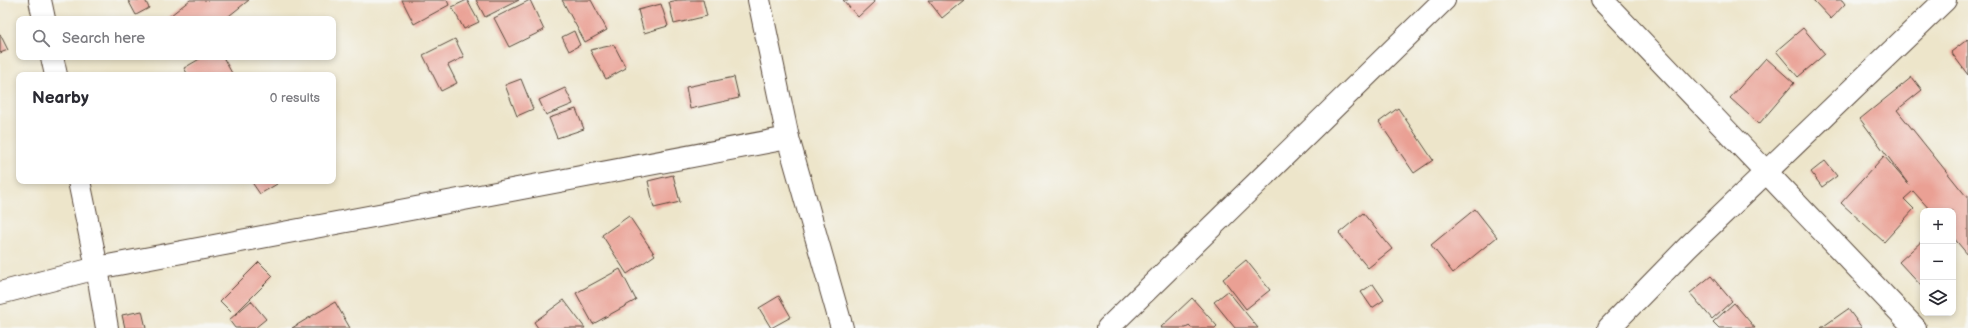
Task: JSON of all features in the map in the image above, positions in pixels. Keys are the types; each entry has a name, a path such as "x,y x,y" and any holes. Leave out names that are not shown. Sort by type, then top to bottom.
{"street":[{"path":"40,0 43,16"},
{"path":"759,0 788,138 842,328"},
{"path":"1108,328 1444,0"},
{"path":"1602,0 1766,174 1915,328"},
{"path":"1609,328 1687,248 1766,174 1945,0"},
{"path":"53,60 55,72"},
{"path":"0,293 97,268 788,138"},
{"path":"80,184 97,268 107,328"}],"building":[{"path":"128,0 145,0 149,8 136,15"},
{"path":"190,0 249,0 229,16 170,16"},
{"path":"402,0 447,0 449,5 414,24"},
{"path":"467,0 479,22 464,29 452,7"},
{"path":"476,0 519,0 485,17"},
{"path":"530,0 544,30 509,47 494,18"},
{"path":"562,0 591,0 607,30 585,42"},
{"path":"678,0 703,0 707,16 674,24 669,2"},
{"path":"843,0 873,0 874,2 858,17"},
{"path":"928,0 964,0 942,18"},
{"path":"1813,0 1842,0 1845,4 1831,19"},
{"path":"661,4 668,26 644,33 638,10"},
{"path":"1803,28 1825,54 1798,77 1776,51"},
{"path":"574,31 580,45 569,51 562,37"},
{"path":"0,34 8,50 0,53"},
{"path":"455,39 464,57 448,65 457,83 441,91 423,55"},
{"path":"1968,39 1968,75 1951,52"},
{"path":"614,45 626,68 606,79 590,50"},
{"path":"1766,58 1794,83 1759,124 1730,98"},
{"path":"198,60 225,60 231,72 186,72 184,68"},
{"path":"734,77 739,98 690,109 686,87"},
{"path":"1912,77 1922,90 1897,110 1966,196 1968,195 1968,255 1956,241 1956,208 1928,208 1913,191 1904,199 1914,209 1884,242 1841,203 1884,156 1909,185 1860,119"},
{"path":"521,79 533,109 517,116 505,85"},
{"path":"565,88 573,104 546,115 539,100"},
{"path":"1398,108 1433,160 1414,173 1379,122"},
{"path":"576,109 584,129 557,138 549,118"},
{"path":"1825,161 1837,176 1822,187 1811,172"},
{"path":"673,175 680,202 654,208 648,181"},
{"path":"253,184 277,184 260,194"},
{"path":"1475,209 1497,237 1453,273 1431,245"},
{"path":"1363,213 1392,249 1368,268 1339,233"},
{"path":"629,216 655,255 627,274 602,235"},
{"path":"1920,243 1920,285 1899,262"},
{"path":"1246,260 1270,290 1246,309 1223,279"},
{"path":"259,262 273,276 234,315 220,301"},
{"path":"620,269 636,300 593,324 576,293"},
{"path":"1711,276 1732,301 1712,319 1690,293"},
{"path":"1373,284 1384,300 1372,308 1361,292"},
{"path":"1228,291 1258,328 1235,328 1214,302"},
{"path":"779,296 791,317 771,328 759,308"},
{"path":"1192,298 1217,326 1215,328 1191,328 1189,326 1186,328 1160,328"},
{"path":"564,300 585,328 538,328 534,322"},
{"path":"251,301 266,319 255,328 235,328 229,320"},
{"path":"335,302 350,328 292,328"},
{"path":"1734,303 1755,328 1719,328 1713,322"},
{"path":"1848,309 1862,328 1821,328"},
{"path":"142,311 146,328 125,328 122,315"}]}
